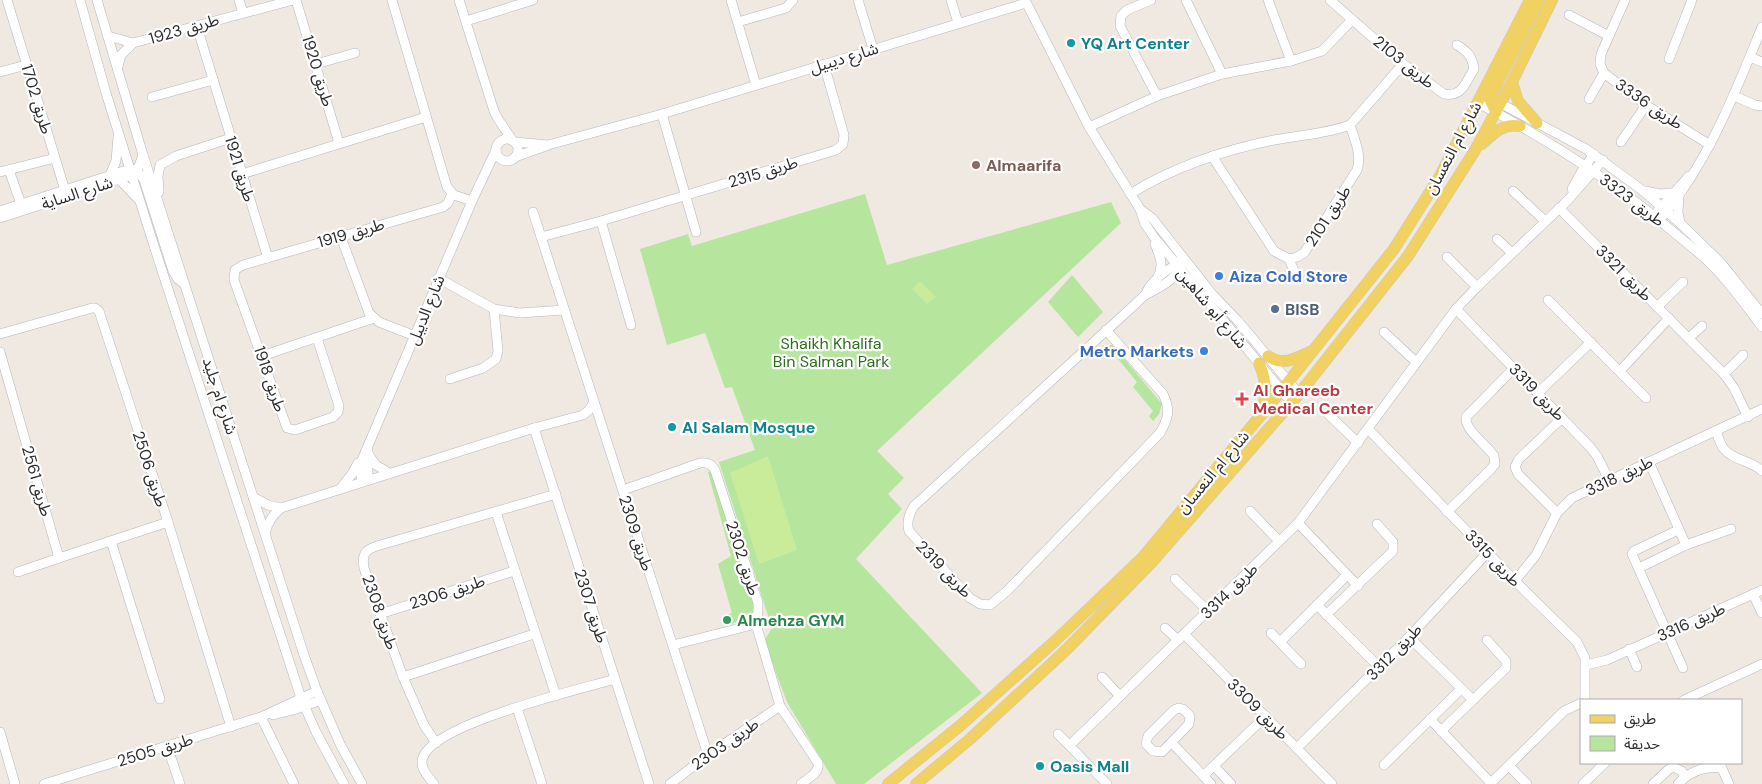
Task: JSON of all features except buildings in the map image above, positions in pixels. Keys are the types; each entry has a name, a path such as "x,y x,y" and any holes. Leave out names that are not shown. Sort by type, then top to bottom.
{"main road":[{"name":"شارع ام النعسان","path":"916,784 970,740 1067,649 1152,562 1295,398 1408,256 1474,152 1489,102 1530,0"},
{"path":"1489,102 1540,0"},
{"name":"شارع ام النعسان","path":"888,784 961,726 1055,641 1143,557 1284,386 1394,248 1489,102 1512,82 1552,0"},
{"path":"1512,82 1518,101 1538,123"},
{"path":"1474,152 1498,129 1509,125 1520,126"},
{"path":"1260,415 1264,405 1266,389 1263,360 1272,359 1284,362 1313,350"},
{"path":"926,784 932,771"}],"street":[{"name":"شارع ام جليد","path":"80,0 133,172 140,202 300,698 344,784"},
{"name":"شارع ام جليد","path":"97,0 143,155 317,691 340,744 362,784"},
{"path":"239,0 243,12"},
{"name":"طريق 1923","path":"118,68 121,54 133,44 197,27 243,12 294,0"},
{"name":"طريق 1920","path":"294,0 316,64 339,143"},
{"path":"392,0 447,187 452,193 472,201"},
{"path":"459,0 498,119 518,149 515,157"},
{"path":"466,20 534,0"},
{"path":"731,0 756,85"},
{"path":"738,22 786,8 793,0"},
{"path":"858,0 873,49"},
{"path":"951,0 958,23"},
{"path":"1151,0 1127,10 1121,16 1120,26 1157,96"},
{"path":"1186,0 1222,74"},
{"path":"1268,0 1291,61"},
{"name":"طريق 2103","path":"1330,0 1403,64 1444,94 1452,96 1459,93 1474,69 1473,59 1468,52 1457,45"},
{"name":"طريق 3336","path":"1625,0 1601,54 1600,64 1604,73 1646,105 1710,145"},
{"name":"طريق 1702","path":"5,1 66,193"},
{"name":"شارع ديبيل","path":"514,141 548,145 662,114 1026,1"},
{"name":"شارع أبو شاهين","path":"1026,1 1089,127 1140,209 1145,224 1180,267 1263,360"},
{"path":"1670,59 1691,1"},
{"path":"1569,15 1609,36"},
{"path":"1089,127 1157,96 1222,74 1291,61 1322,51 1352,20"},
{"name":"طريق 1921","path":"197,27 268,258"},
{"path":"1657,217 1676,195 1685,178 1692,174 1710,145 1734,96 1762,27"},
{"name":"طريق 1923","path":"108,36 133,44"},
{"path":"316,64 354,53"},
{"path":"1750,57 1762,62"},
{"path":"0,72 26,64"},
{"name":"طريق 2315","path":"541,238 832,152 840,147 844,134 824,64"},
{"path":"1130,194 1158,177 1212,156 1274,140 1339,130 1350,126 1403,64"},
{"path":"1589,99 1604,73"},
{"path":"152,97 213,80"},
{"path":"1734,96 1754,105 1762,106"},
{"name":"طريق 3323","path":"1489,102 1538,123 1594,154 1642,190 1680,223 1721,263 1760,317"},
{"name":"طريق 3323","path":"1489,102 1520,126 1594,171 1657,217 1712,265 1760,317"},
{"path":"1621,142 1646,105"},
{"path":"662,114 696,232"},
{"path":"242,174 426,117"},
{"path":"498,119 497,148 499,157 506,161"},
{"path":"117,124 118,139 114,177 131,190 140,202"},
{"name":"طريق 2101","path":"1212,156 1274,251 1289,259 1297,257 1304,252 1357,170 1360,162 1359,154 1350,126"},
{"path":"161,207 158,176 160,165 169,159 231,138"},
{"path":"497,148 503,140 514,141"},
{"path":"484,173 515,157 548,145"},
{"name":"شارع الديبل","path":"365,481 360,468 366,452 438,278 484,173 497,148"},
{"name":"طريق 3314","path":"1559,208 1575,185 1585,165 1594,154"},
{"path":"143,155 133,172 144,180 175,275 184,283"},
{"path":"21,204 4,171 55,158"},
{"name":"طريق 3314","path":"1070,746 1298,523 1456,309 1572,196 1603,160"},
{"name":"شارع الساية","path":"0,218 66,193 133,172"},
{"path":"1642,190 1655,194 1676,195"},
{"path":"1513,191 1545,222"},
{"name":"شارع الساية","path":"0,211 66,193"},
{"name":"طريق 1919","path":"243,265 443,206 448,203 452,193"},
{"path":"1676,195 1680,223"},
{"name":"طريق 3321","path":"1559,208 1724,374 1734,388 1748,417"},
{"name":"شارع أبو شاهين","path":"1140,209 1152,218 1295,398"},
{"name":"طريق 2309","path":"533,212 708,755"},
{"path":"601,221 631,325"},
{"path":"341,236 366,308 374,318 415,336"},
{"path":"1154,237 1161,261 1161,270 1158,278"},
{"path":"1497,239 1512,253"},
{"path":"1181,255 1180,267 1193,270"},
{"path":"1447,257 1477,287"},
{"path":"1289,259 1295,273"},
{"name":"طريق 1918","path":"243,265 235,270 234,280 287,428 295,430 333,417 338,412 338,406 317,338"},
{"name":"طريق 2319","path":"1146,294 1150,284 1180,267"},
{"name":"طريق 2319","path":"1106,330 1163,394 1167,402 1168,420 1160,433 1008,590 990,605 980,604 970,598 909,532 907,525 914,506 1106,330 1146,294 1156,290 1180,267"},
{"path":"438,278 494,309 520,313 564,310"},
{"path":"1657,307 1683,282"},
{"path":"1548,300 1646,398"},
{"name":"طريق 2506","path":"0,334 92,308 97,309 168,522 231,727"},
{"path":"450,379 483,368 496,359 498,351 494,309"},
{"name":"طريق 3319","path":"1456,309 1594,451 1609,480"},
{"path":"262,356 374,318"},
{"path":"1620,372 1669,318"},
{"path":"1689,338 1702,326"},
{"path":"1384,332 1416,362"},
{"path":"1538,393 1591,342"},
{"name":"طريق 2561","path":"0,352 59,558"},
{"path":"1724,374 1743,355"},
{"path":"1448,512 1494,464 1494,456 1468,428 1466,417 1514,368"},
{"path":"265,534 267,524 272,516 281,508 534,428 583,415 594,402"},
{"name":"طريق 3318","path":"1515,581 1533,560 1557,514 1572,498 1761,411"},
{"path":"1327,414 1358,443"},
{"path":"1557,514 1518,474 1515,467 1519,459 1562,418"},
{"name":"طريق 2307","path":"534,428 649,784"},
{"name":"طريق 3315","path":"1368,429 1487,553 1577,642 1582,649 1586,665 1586,699"},
{"path":"1716,431 1722,446 1728,453 1753,464 1762,471"},
{"path":"340,489 366,452 376,466 389,473"},
{"path":"1648,462 1686,545"},
{"name":"طريق 2302","path":"623,490 700,463 712,465 758,603 756,624 780,706 818,762 816,773 800,784"},
{"name":"طريق 2308","path":"436,743 424,725 403,677 364,568 363,557 366,551 377,546 556,494"},
{"path":"253,497 268,505 281,508"},
{"path":"1250,510 1279,541"},
{"path":"496,512 534,634 556,696"},
{"path":"18,572 168,522"},
{"path":"1298,523 1358,586"},
{"path":"1326,615 1393,552 1394,545 1392,540 1377,524"},
{"path":"1639,568 1686,545 1731,529"},
{"path":"1678,530 1633,552 1683,668"},
{"path":"111,540 160,699"},
{"name":"طريق 3312","path":"1297,748 1379,667 1487,553"},
{"name":"طريق 2306","path":"380,614 514,571"},
{"path":"1280,642 1348,575"},
{"path":"1175,579 1208,611"},
{"name":"طريق 3316","path":"1586,665 1600,662 1762,590"},
{"path":"1753,594 1762,613"},
{"path":"1317,605 1379,667"},
{"path":"673,645 756,624"},
{"path":"1165,628 1181,637"},
{"path":"1271,633 1301,664"},
{"path":"403,677 534,634"},
{"path":"1409,636 1472,700"},
{"name":"طريق 3309","path":"1181,637 1266,716 1332,784"},
{"path":"1442,731 1506,668 1506,661 1487,640"},
{"path":"1629,649 1637,667"},
{"path":"1686,699 1762,665"},
{"path":"1102,677 1120,696"},
{"path":"434,784 423,768 422,761 426,751 463,726 615,679"},
{"path":"1384,765 1461,689"},
{"name":"طريق 2505","path":"263,717 317,691"},
{"name":"طريق 2505","path":"44,784 263,717 281,714 321,700"},
{"path":"1430,720 1491,783 1564,711 1580,703"},
{"name":"طريق 2303","path":"670,784 708,755 780,706"},
{"path":"517,708 542,784"},
{"path":"1183,709 1190,716 1190,720 1172,743 1162,752 1158,752 1148,748 1146,740 1174,710 1183,709"},
{"path":"1203,776 1266,716"},
{"path":"263,717 294,784"},
{"path":"0,732 15,784"},
{"path":"1058,734 1108,784"},
{"path":"1172,743 1211,784"},
{"path":"167,746 180,784"},
{"path":"1583,784 1602,764"},
{"path":"1214,766 1231,784"},
{"path":"1509,766 1527,784"},
{"path":"1678,784 1685,777 1702,768 1721,766 1729,784"},
{"path":"1653,784 1673,767 1682,771 1685,777"}],"green space":[{"name":"Shaikh Khalifa Bin Salman Park","path":"865,194 887,265 1111,202 1121,223 877,451 904,478 888,494 902,509 856,559 982,693 864,784 836,784 787,702 764,641 772,628 719,462 755,450 732,387 725,388 705,333 667,345 640,249 688,234 692,246"},
{"path":"1072,275 1103,312 1078,337 1048,302"},
{"path":"920,281 936,297 927,304 912,289"},
{"path":"1104,345 1113,345 1162,404 1159,414 1153,421 1149,416 1153,411 1133,387 1137,382 1114,354 1096,352"},
{"path":"768,456 797,550 759,564 730,473"},
{"path":"711,471 756,609 755,616 731,624 729,614 732,613 718,564 731,556 708,472"}],"place":[{"name":"YQ Art Center","path":"1071,43"},
{"name":"Almaarifa","path":"976,165"},
{"name":"Aiza Cold Store","path":"1219,276"},
{"name":"BISB","path":"1275,309"},
{"name":"Metro Markets","path":"1204,351"},
{"name":"Al Ghareeb Medical Center","path":"1242,399"},
{"name":"Al Salam Mosque","path":"672,427"},
{"name":"Almehza GYM","path":"727,620"},
{"name":"Oasis Mall","path":"1040,766"}]}
